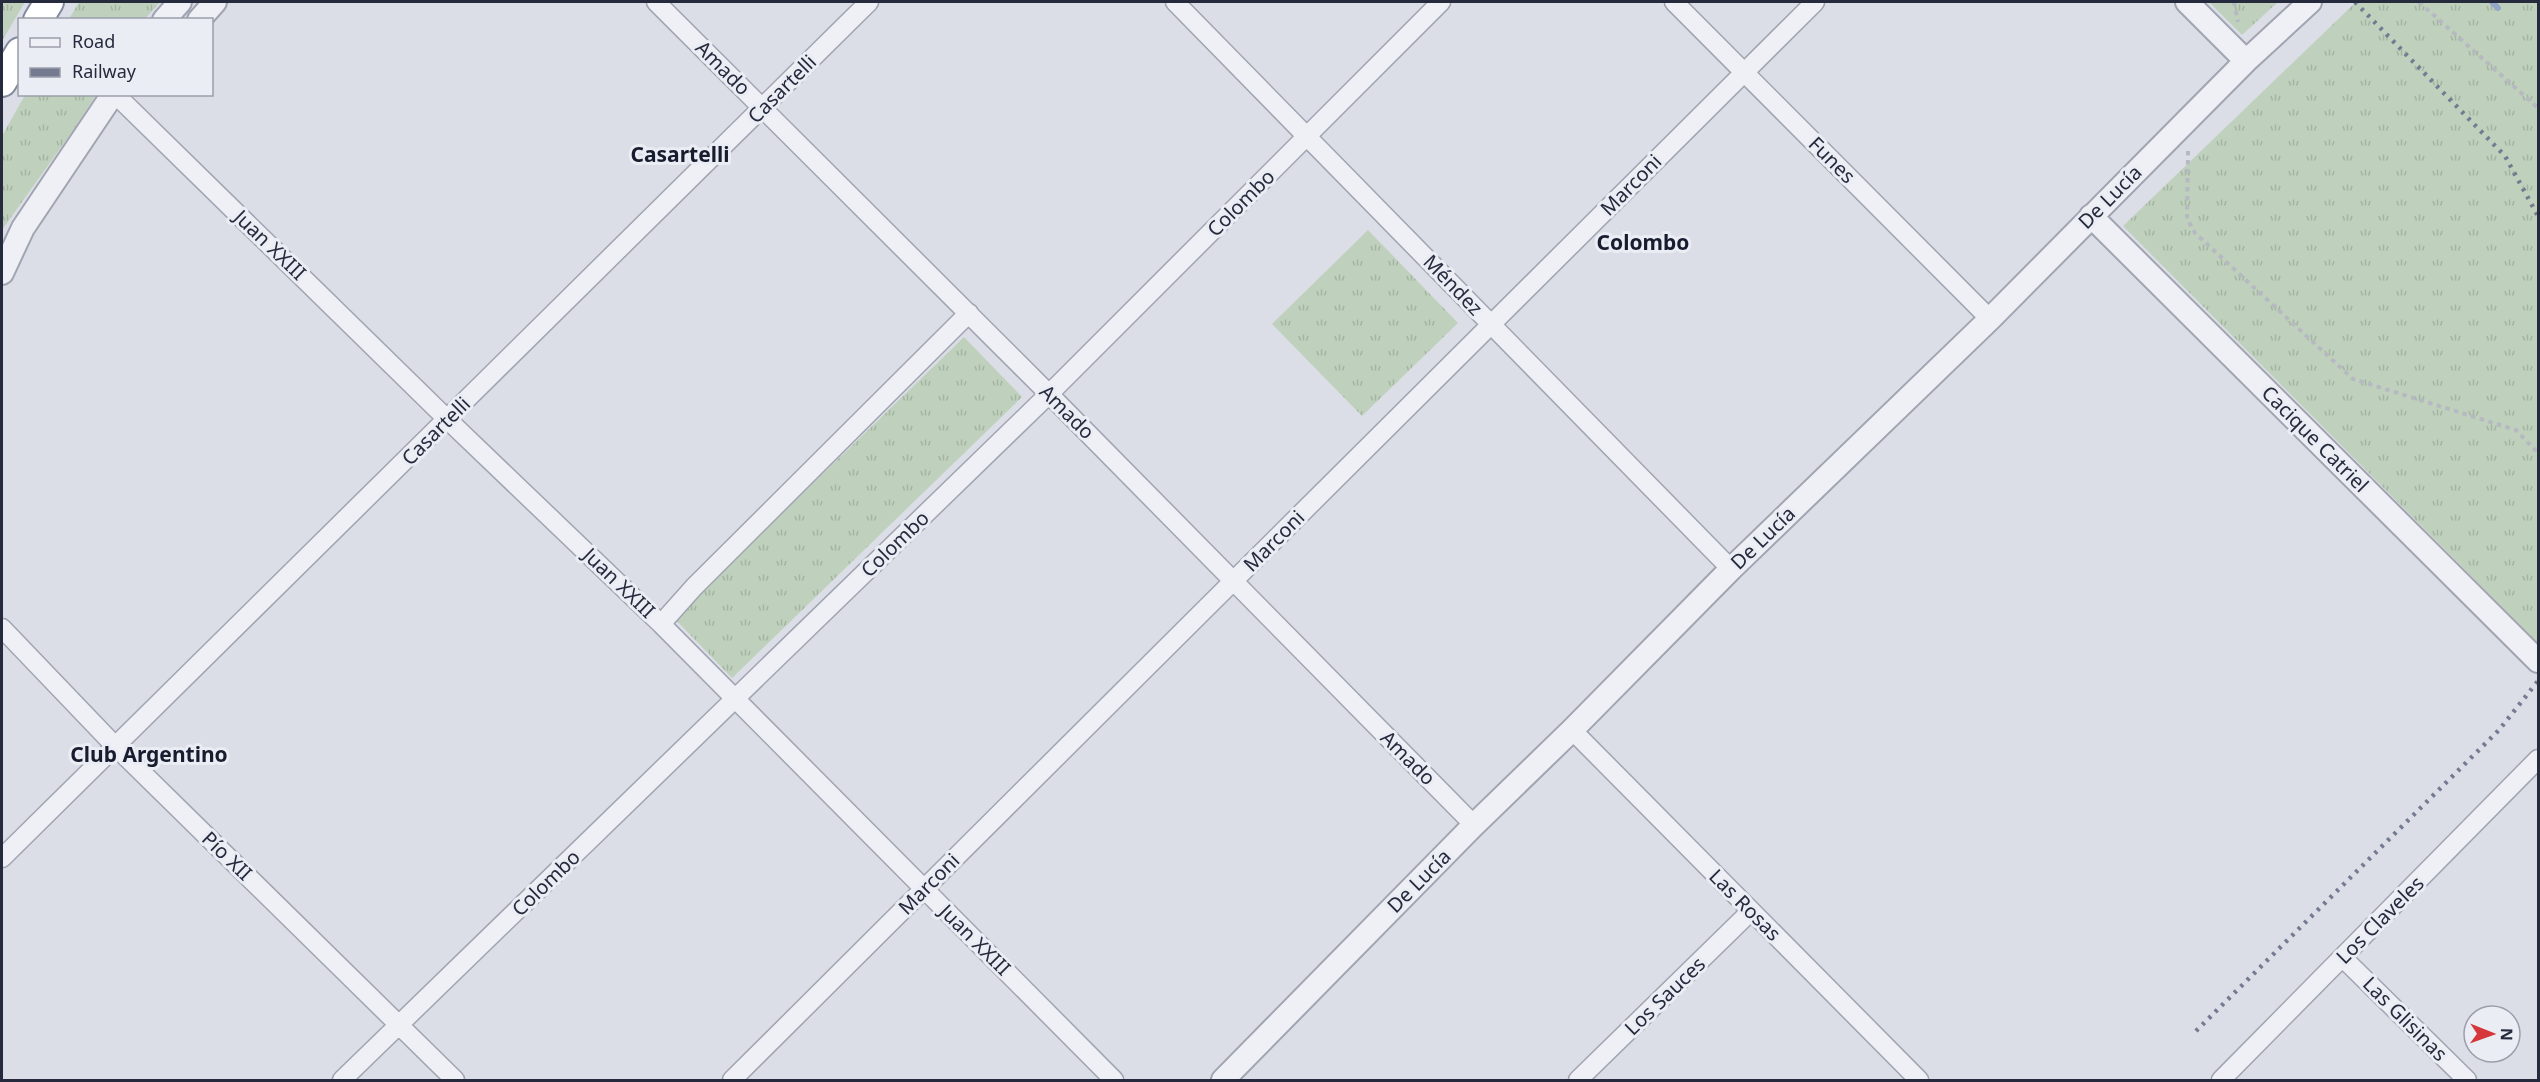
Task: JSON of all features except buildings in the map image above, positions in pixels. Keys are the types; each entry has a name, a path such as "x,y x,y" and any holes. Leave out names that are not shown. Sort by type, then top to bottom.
{"highway":[{"path":"39,18 49,2"},
{"path":"2,82 18,55"}],"street":[{"path":"166,18 180,2"},
{"path":"201,18 215,2"},
{"name":"Amado","path":"656,2 1049,394 1474,825"},
{"name":"Casartelli","path":"2,858 869,2"},
{"name":"Méndez","path":"1175,2 1309,136 1731,569"},
{"name":"Colombo","path":"342,1080 1049,394 1441,2"},
{"name":"Funes","path":"1674,2 1990,319"},
{"name":"Marconi","path":"732,1080 1815,2"},
{"path":"2187,2 2247,61"},
{"name":"De Lucía","path":"1223,1080 1731,569 1990,319 2247,61 2310,2"},
{"path":"2,273 23,228 113,96"},
{"name":"Juan XXIII","path":"116,96 661,624 1114,1080"},
{"name":"Cacique Catriel","path":"2091,216 2538,661"},
{"path":"661,624 694,587 969,314"},
{"name":"Pío XII","path":"2,628 116,747 455,1080"},
{"name":"Las Rosas","path":"1572,730 1917,1080"},
{"name":"Los Claveles","path":"2221,1080 2538,759"},
{"name":"Los Sauces","path":"1578,1080 1751,911"},
{"name":"Las Glisinas","path":"2343,958 2468,1080"}],"path":[{"path":"2419,2 2538,108"},
{"path":"2188,120 2187,219 2195,233 2353,379 2516,430 2538,453"}],"green space":[{"path":"2,2 25,2 2,41"},
{"path":"79,2 160,2 146,18 70,18"},
{"path":"2209,2 2278,2 2242,35"},
{"path":"2356,2 2538,2 2538,643 2123,226"},
{"path":"24,96 95,96 2,230 2,136"},
{"path":"1368,230 1458,323 1362,416 1272,324"},
{"path":"964,337 1022,397 732,678 674,618"}],"waterway":[{"path":"2492,2 2498,8"}],"railway":[{"path":"2355,2 2505,156 2538,216"},
{"path":"2196,1031 2499,730 2538,681"}],"district":[{"name":"Casartelli","path":"680,155"},
{"name":"Colombo","path":"1643,243"},
{"name":"Club Argentino","path":"149,755"}]}
